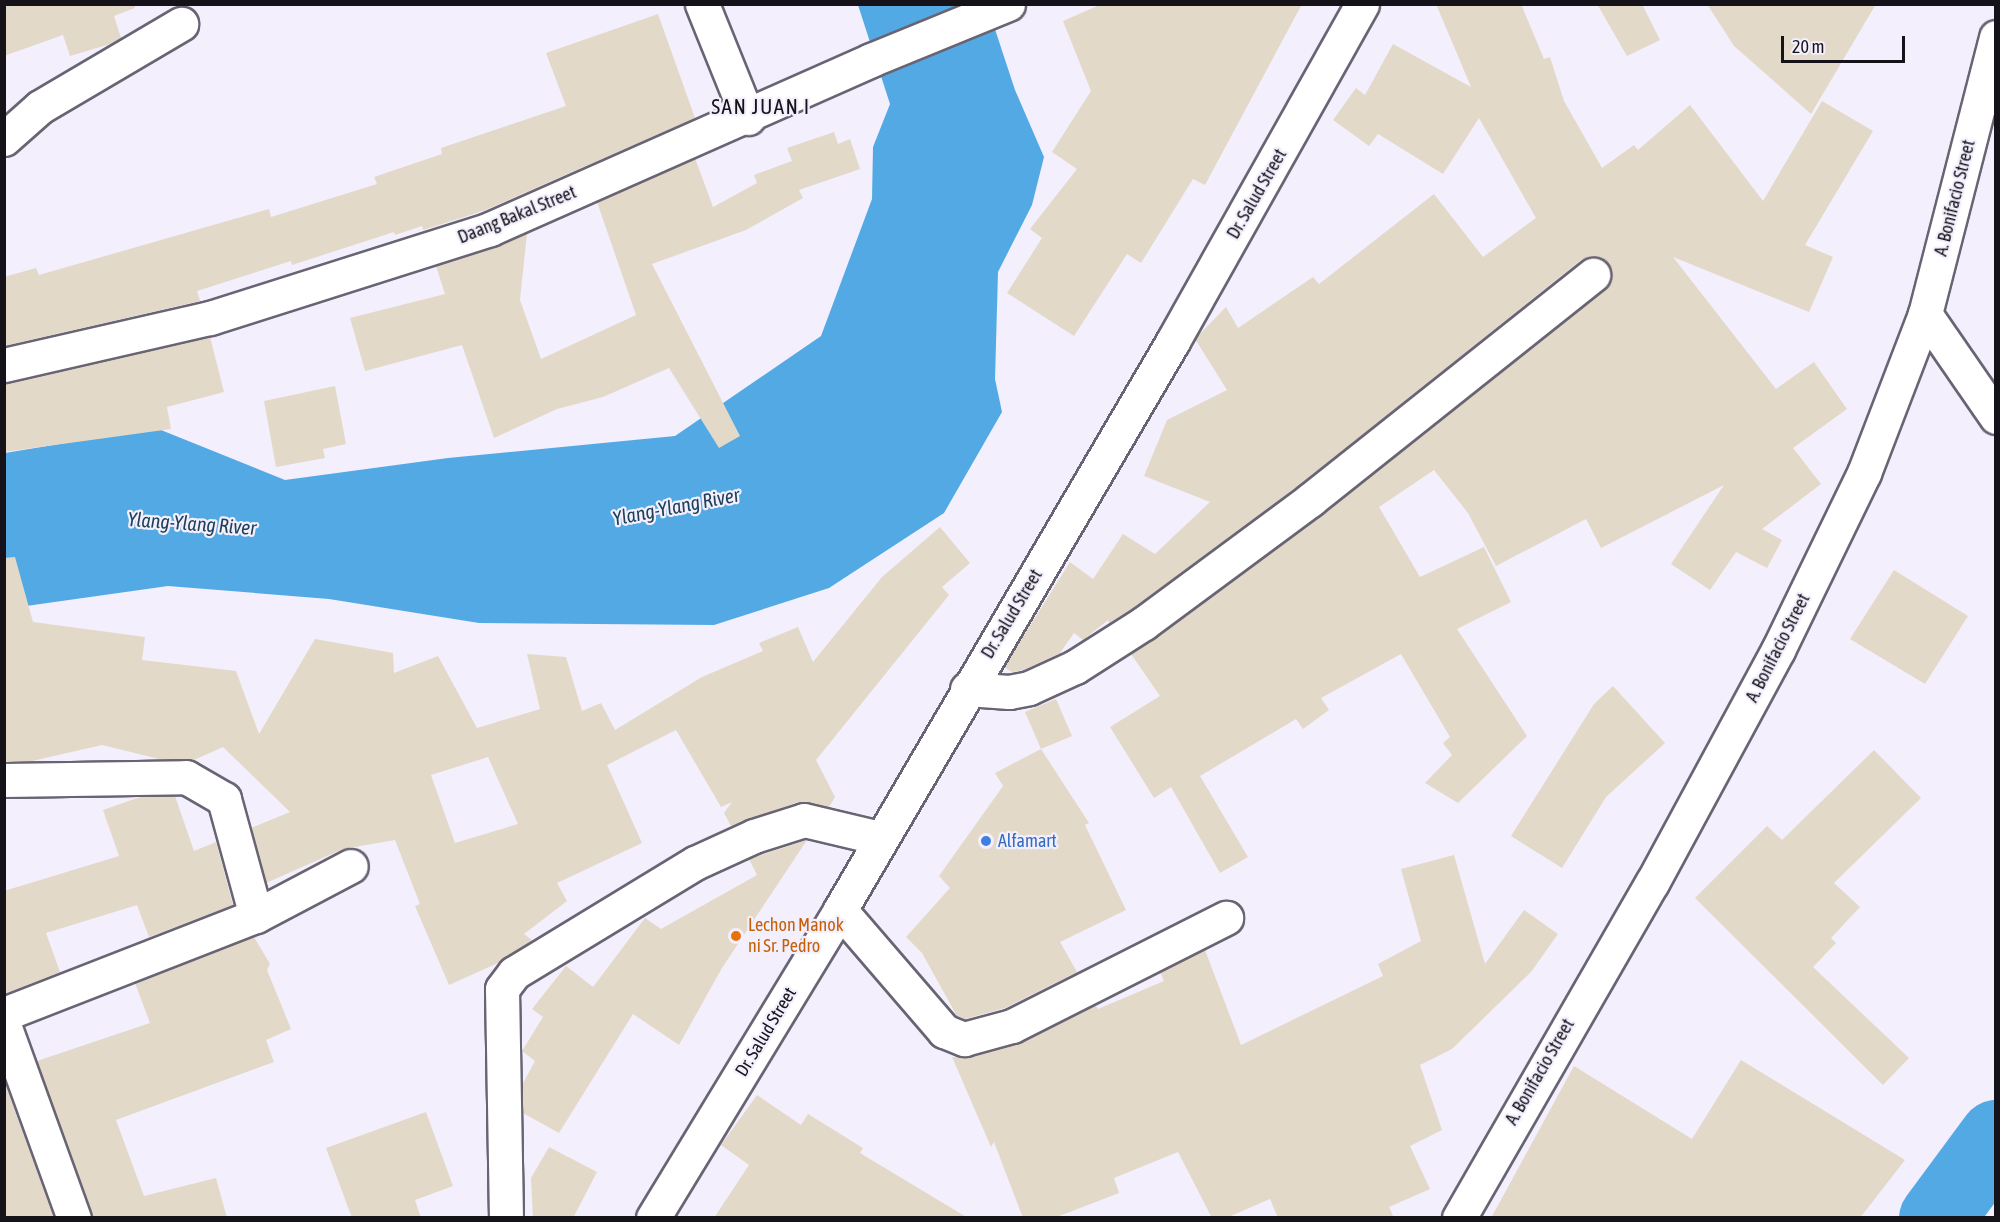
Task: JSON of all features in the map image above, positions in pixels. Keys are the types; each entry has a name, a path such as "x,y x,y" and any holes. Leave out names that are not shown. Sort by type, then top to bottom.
{"street":[{"path":"702,4 748,118"},
{"name":"Daang Bakal Street","path":"4,365 210,318 490,229 748,118 871,60 1008,4"},
{"name":"Dr. Salud Street","path":"653,1218 840,910 880,838 1173,341 1362,4"},
{"path":"4,139 40,107 181,24"},
{"name":"A. Bonifacio Street","path":"1459,1218 1652,883 1778,650 1864,473 1925,314 1995,38"},
{"path":"968,689 1009,692 1029,688 1075,667 1144,622 1310,500 1593,275"},
{"path":"1925,314 1995,417"},
{"path":"4,780 186,777 224,799 256,916"},
{"path":"506,1218 502,989 514,974 695,863 754,836 804,820 880,838"},
{"path":"4,1014 256,916 351,866"},
{"path":"840,910 944,1031 963,1040 1012,1026 1226,918"},
{"path":"4,1025 74,1218"}],"water":[{"name":"Ylang-Ylang River","path":"858,5 987,5 1015,90 1044,157 1032,205 998,272 995,379 1002,412 944,513 829,588 714,625 479,623 329,599 168,586 5,609 5,453 156,428 285,480 448,458 675,436 821,336 872,199 873,147 890,104"}],"building":[{"path":"4,4 134,4 135,8 114,16 121,38 110,44 70,56 63,35 4,56"},
{"path":"1102,4 1302,4 1205,185 1193,179 1141,263 1127,254 1074,336 1007,293 1042,238 1030,229 1077,169 1052,152 1091,91 1063,21"},
{"path":"1436,4 1521,4 1544,59 1550,57 1564,101 1602,168 1634,145 1638,150 1690,105 1763,201 1822,101 1873,131 1805,245 1833,257 1809,312 1673,257 1776,389 1814,362 1847,409 1793,448 1821,484 1762,529 1782,540 1767,568 1736,552 1710,590 1671,564 1724,485 1601,548 1586,519 1496,566 1468,513 1434,470 1379,507 1420,577 1484,547 1511,602 1457,629 1527,736 1458,803 1425,783 1452,755 1443,743 1450,737 1401,654 1321,698 1329,710 1303,729 1296,719 1200,776 1248,857 1220,873 1171,787 1154,798 1110,727 1160,696 1131,654 1321,515 1605,290 1612,273 1607,263 1591,256 1581,260 1299,485 1133,608 1109,623 1108,620 1083,640 1074,633 1060,653 1023,670 1012,672 1004,667 1070,562 1093,579 1123,534 1155,554 1210,502 1144,476 1167,420 1227,390 1195,339 1226,307 1238,328 1313,277 1319,284 1434,194 1483,257 1536,218 1479,118 1443,174 1378,134 1369,146 1333,120 1356,88 1365,95 1393,44 1471,87"},
{"path":"1597,4 1642,4 1660,40 1627,56"},
{"path":"1707,4 1876,4 1811,114 1734,46"},
{"path":"658,14 695,118 483,211 423,230 422,226 395,235 394,232 292,265 291,261 197,291 200,301 4,346 4,277 36,268 39,275 269,209 271,217 377,184 374,177 442,154 441,148 566,106 546,53"},
{"path":"834,132 838,144 850,139 860,169 799,190 803,198 746,230 652,264 740,436 719,448 669,368 603,397 557,409 494,438 462,345 365,371 350,318 445,294 436,266 527,233 520,300 541,359 636,315 597,202 695,158 713,207 757,183 754,175 792,161 787,148"},
{"path":"210,337 224,392 167,407 171,429 4,452 4,383"},
{"path":"335,386 346,444 323,449 325,458 276,467 264,401"},
{"path":"940,527 970,563 942,587 949,595 816,760 835,797 829,807 798,802 731,826 724,813 732,802 721,807 676,730 607,765 642,843 557,883 567,901 524,934 532,940 498,963 449,985 415,906 420,904 395,840 343,849 266,883 251,828 290,812 223,747 194,760 159,759 102,745 32,761 4,761 4,558 15,557 33,622 145,637 142,660 236,671 259,734 315,639 393,653 394,673 438,656 477,728 540,709 527,654 566,657 582,711 601,703 615,730 702,677 763,651 759,643 798,627 813,662 882,577","holes":["488,757 518,824 455,843 431,775"]},
{"path":"1894,570 1968,616 1925,684 1850,639"},
{"path":"1613,686 1665,743 1606,797 1562,868 1511,836 1594,704"},
{"path":"1056,699 1072,736 1041,749 1025,712"},
{"path":"1041,749 1089,823 1085,825 1126,910 1060,942 1077,972 1005,1008 965,1019 957,1016 922,953 906,937 950,888 939,876 1003,786 995,773"},
{"path":"1874,750 1921,798 1834,883 1860,907 1831,938 1836,943 1813,967 1909,1058 1883,1085 1695,898 1767,826 1782,840"},
{"path":"143,796 175,796 194,851 216,842 233,905 149,937 137,905 46,933 60,972 4,994 4,891 119,856 103,810"},
{"path":"807,840 722,968 679,1045 633,1014 559,1133 523,1113 522,1085 535,1061 522,1051 543,1017 532,1009 566,966 593,987 645,918 661,929 757,875 749,859"},
{"path":"1454,855 1485,964 1524,910 1558,934 1531,972 1452,1049 1420,1065 1442,1130 1410,1146 1430,1189 1389,1207 1394,1218 1278,1218 1270,1199 1226,1218 1212,1218 1178,1152 1114,1178 1119,1193 1054,1218 1023,1218 994,1142 991,1147 952,1057 969,1057 1020,1043 1095,1005 1098,1009 1164,981 1160,972 1205,950 1241,1045 1383,976 1378,964 1421,941 1401,869"},
{"path":"254,937 270,964 267,970 291,1029 266,1040 274,1062 116,1120 144,1196 216,1178 227,1218 92,1218 37,1061 150,1023 135,983"},
{"path":"1741,1060 1905,1160 1860,1218 1491,1218 1574,1066 1692,1139"},
{"path":"4,1081 54,1218 4,1218"},
{"path":"757,1095 801,1125 808,1114 863,1148 860,1153 968,1218 714,1218 749,1165 721,1145"},
{"path":"426,1112 453,1186 415,1200 421,1218 352,1218 326,1148"},
{"path":"549,1147 597,1172 573,1218 533,1218 531,1178"}],"waterway":[{"path":"1936,1218 1996,1137"}],"place":[{"name":"Alfamart","path":"986,841"},
{"name":"Lechon Manok ni Sr. Pedro","path":"736,936"}],"district":[{"name":"SAN JUAN I","path":"761,106"}]}
